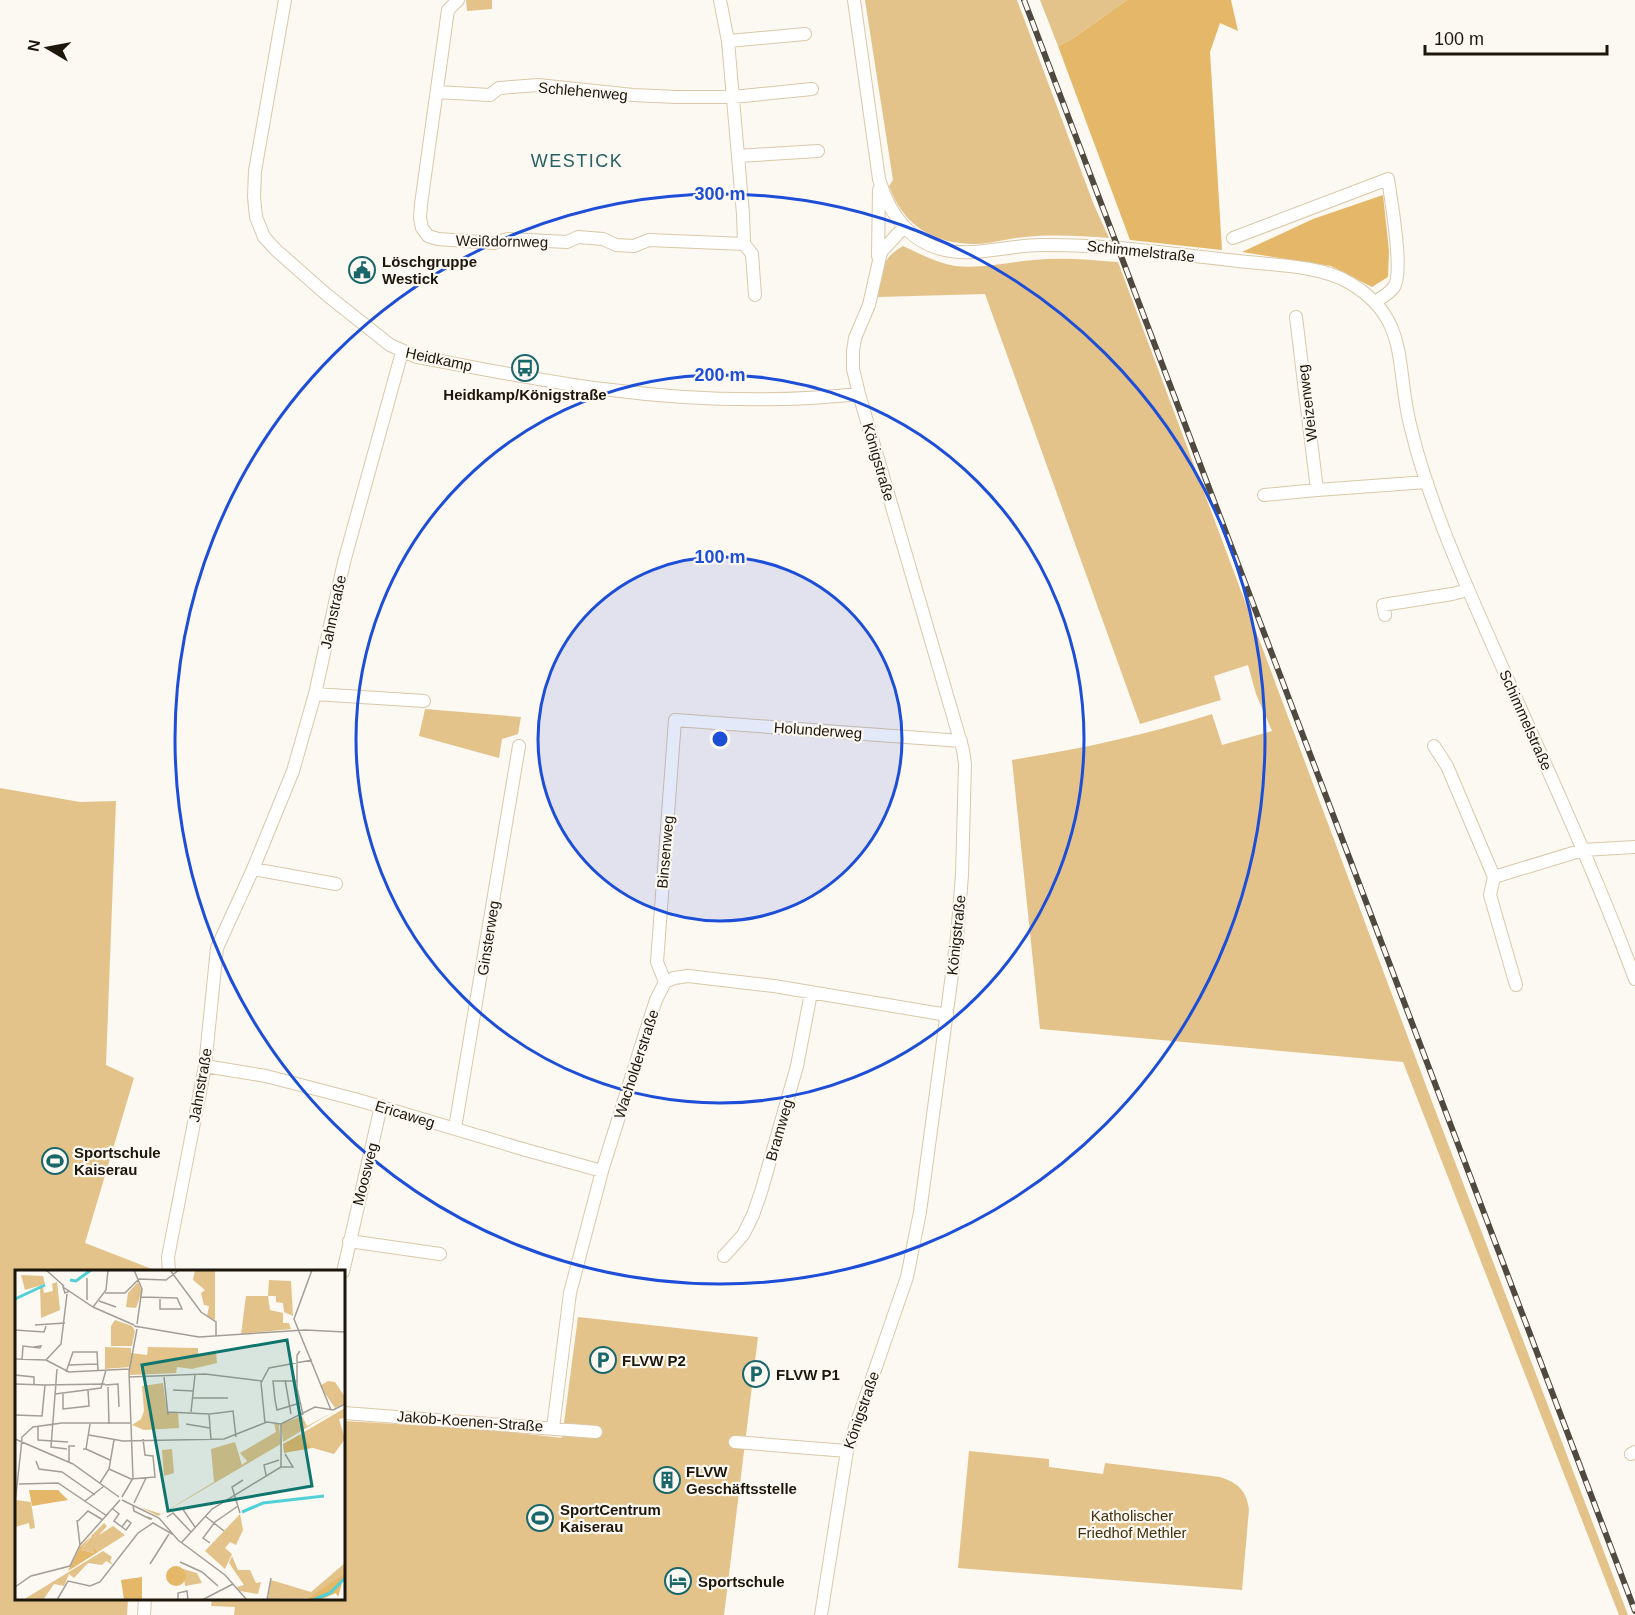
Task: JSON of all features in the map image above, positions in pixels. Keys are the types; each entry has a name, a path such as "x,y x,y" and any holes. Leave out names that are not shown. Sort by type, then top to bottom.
{"street":[{"name":"Heidkamp","path":"285,0 255,171 256,217 264,237 276,250 327,295 390,345 417,357 603,389 699,397 806,399 859,394"},
{"name":"Weißdornweg","path":"458,0 448,10 421,204 420,218 428,236 438,239 494,243 508,238 567,242 578,237 603,239 616,246 634,246 649,240 744,244"},
{"path":"720,0 728,41 744,244 752,254 754,295"},
{"name":"Königstraße","path":"821,1615 847,1451 908,1277 920,1212 957,937 962,874 965,764 961,741 853,369 855,338 869,305 878,260 879,179 854,0"},
{"path":"728,41 806,34"},
{"name":"Schlehenweg","path":"437,92 490,95 499,88 538,85 633,95 733,97"},
{"path":"733,97 812,89"},
{"path":"738,156 818,151"},
{"name":"Königstraße","path":"878,260 885,246 904,228 887,203 879,179"},
{"path":"1233,238 1388,179 1398,277 1394,288 1375,302"},
{"name":"Schimmelstraße","path":"904,228 917,238 945,250 964,252 1029,245 1086,245 1301,268 1347,281 1375,302 1389,321 1396,337 1401,356 1407,411 1427,483 1446,537 1608,906 1635,979"},
{"name":"Weizenweg","path":"1296,317 1317,490"},
{"name":"Jahnstraße","path":"168,1270 168,1257 205,1066 217,948 253,869 293,771 315,694 344,562 402,352"},
{"path":"1264,495 1427,483"},
{"path":"1385,615 1383,605 1468,590"},
{"path":"315,694 424,701"},
{"name":"Holunderweg","path":"675,720 961,741"},
{"name":"Binsenweg","path":"665,982 657,962 675,720"},
{"name":"Ginsterweg","path":"455,1128 519,746"},
{"path":"1434,746 1448,766 1494,877 1490,895 1516,985"},
{"path":"1494,877 1583,850 1635,847"},
{"path":"253,869 336,884"},
{"path":"665,982 688,976 774,986 947,1015"},
{"name":"Wacholderstraße","path":"553,1428 570,1293 602,1171 656,1000 665,982"},
{"name":"Bramweg","path":"724,1256 743,1235 761,1192 797,1066 811,993"},
{"name":"Ericaweg","path":"205,1066 266,1076 381,1106 602,1171"},
{"name":"Moosweg","path":"343,1270 381,1106"},
{"path":"349,1241 440,1254"},
{"name":"Jakob-Koenen-Straße","path":"345,1413 596,1432"},
{"path":"735,1442 847,1451"},
{"path":"144,1615 145,1600"}],"green space":[{"path":"466,0 492,0 492,9 467,11"},
{"path":"865,0 1017,0 1094,205 1109,238 1046,236 981,244 960,243 933,236 911,221 902,212 889,186 893,180"},
{"path":"1040,0 1127,0 1072,39 1058,46"},
{"path":"903,246 948,265 965,267 1055,259 1118,262 1437,1115 1628,1615 1619,1615 1403,1062 1040,1029 1012,760 1113,741 1212,714 1222,745 1272,731 1256,694 1248,665 1214,676 1221,700 1140,724 985,294 878,297 883,267 890,256"},
{"path":"425,709 521,717 518,734 502,739 499,758 419,736"},
{"name":"Sportschule Kaiserau","path":"0,788 80,802 116,801 106,1065 134,1078 85,1243 152,1270 15,1270 15,1600 128,1600 127,1615 0,1615"},
{"name":"SportCentrum Kaiserau","path":"578,1317 758,1337 724,1615 234,1615 235,1607 211,1606 212,1600 345,1600 345,1421 483,1429 562,1438"},
{"name":"Katholischer Friedhof Methler","path":"969,1451 1049,1459 1049,1467 1103,1474 1105,1463 1220,1477 1232,1482 1243,1492 1249,1509 1242,1590 958,1568"}],"shaded area":[{"path":"1127,0 1231,0 1238,31 1220,23 1210,52 1222,250 1130,240 1058,46 1072,39"},
{"path":"1383,195 1389,251 1388,277 1372,287 1331,266 1242,252 1313,219"}],"railway":[{"path":"1024,0 1635,1611"}],"place":[{"name":"Löschgruppe Westick","path":"362,270"},
{"name":"Heidkamp/Königstraße","path":"525,368"},
{"name":"Sportschule Kaiserau","path":"55,1161"},
{"name":"FLVW P2","path":"603,1360"},
{"name":"FLVW P1","path":"756,1374"},
{"name":"FLVW Geschäftsstelle","path":"667,1480"},
{"name":"SportCentrum Kaiserau","path":"540,1518"},
{"name":"Sportschule","path":"678,1581"}],"district":[{"name":"WESTICK","path":"577,161"}]}
